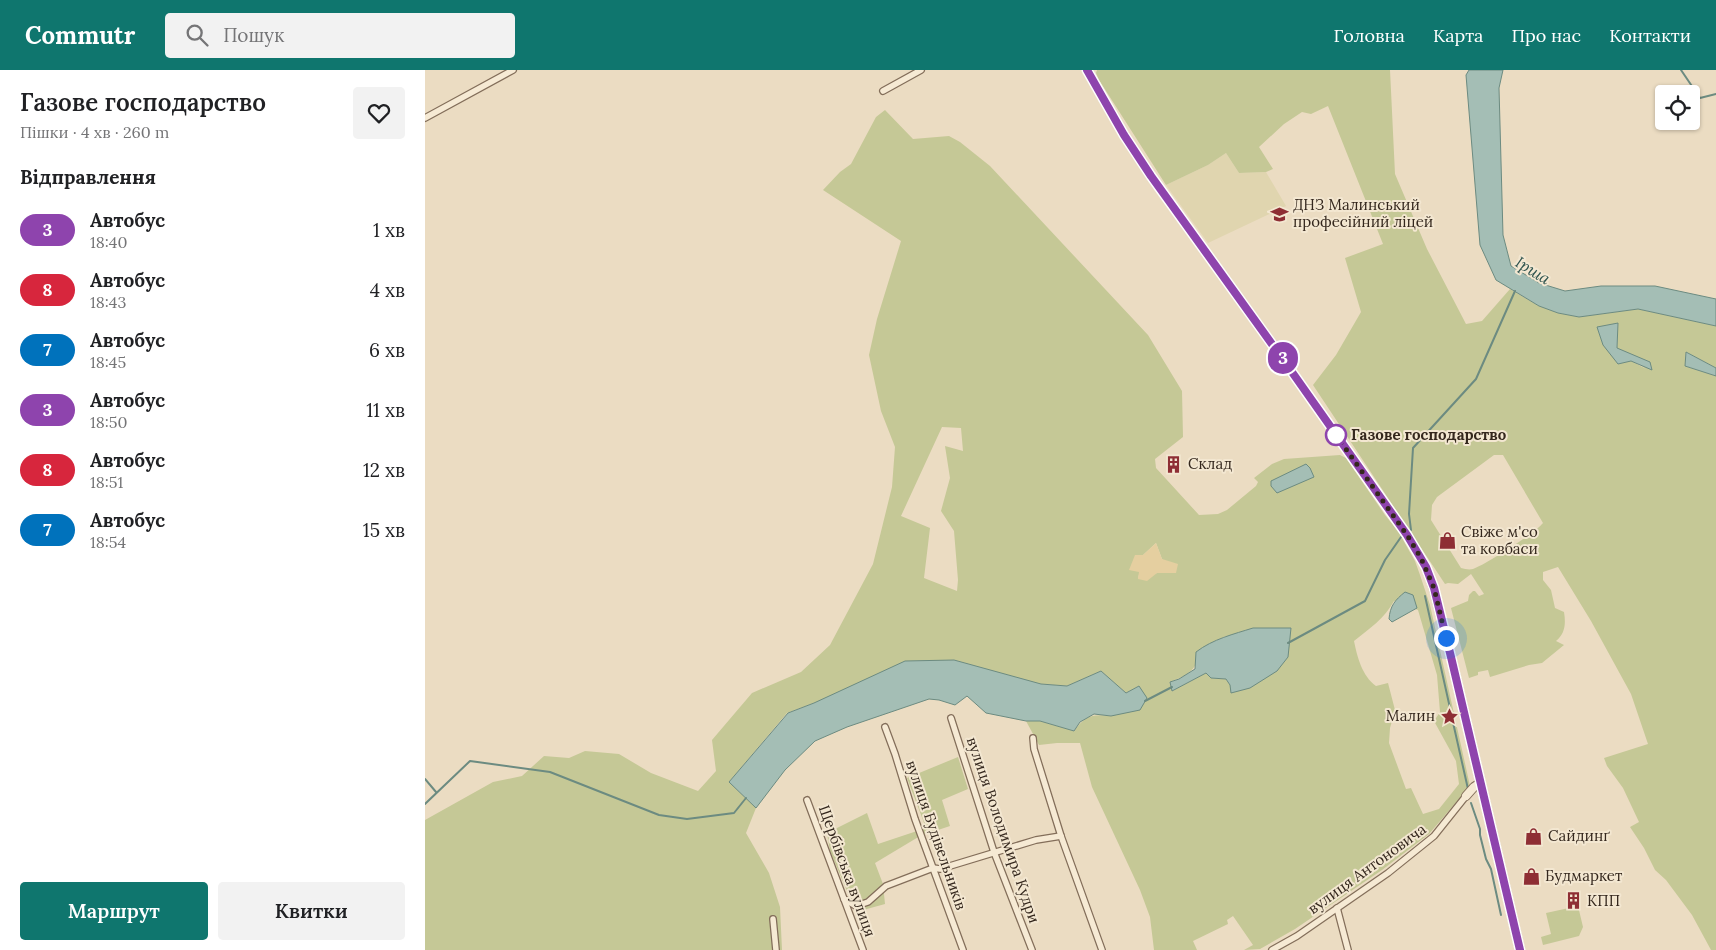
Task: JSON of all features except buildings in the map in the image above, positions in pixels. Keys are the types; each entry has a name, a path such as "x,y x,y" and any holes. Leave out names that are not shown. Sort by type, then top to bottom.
{"street":[{"path":"425,118 513,70"},
{"path":"883,91 921,70"},
{"path":"1087,70 1124,135 1151,176 1407,535 1426,567 1434,588 1520,950"},
{"name":"вулиця Володимира Кудри","path":"951,718 994,852 1033,950"},
{"name":"вулиця Будівельників","path":"885,728 915,819 963,950"},
{"path":"1033,738 1034,749 1061,836 1101,950"},
{"path":"1466,796 1480,783"},
{"name":"вулиця Антоновича","path":"1272,950 1297,936 1380,879 1434,836 1466,796"},
{"name":"Щербівська вулиця","path":"807,800 863,950"},
{"path":"844,899 856,906 869,902 887,886 933,868 940,868 1036,840 1061,836"},
{"path":"1337,908 1348,950"},
{"path":"773,919 776,950"}],"shaded area":[{"path":"1226,153 1239,173 1266,172 1286,206 1208,243 1166,185 1208,165"}],"green space":[{"path":"1097,70 1390,70 1395,174 1427,249 1466,324 1482,321 1510,289 1539,306 1558,313 1579,317 1638,309 1716,326 1716,368 1686,352 1685,366 1716,376 1716,950 1711,950 1692,915 1666,880 1655,870 1644,848 1630,827 1639,822 1623,788 1607,766 1604,758 1648,744 1631,694 1591,621 1558,567 1543,572 1543,580 1551,590 1555,608 1564,612 1564,628 1556,641 1564,645 1542,663 1490,677 1488,670 1478,672 1478,675 1469,678 1451,608 1468,601 1469,595 1473,591 1479,596 1484,594 1471,574 1458,584 1445,584 1313,385 1336,355 1361,312 1345,258 1383,244 1328,106 1311,114 1302,112 1284,124 1259,147 1273,169 1266,172 1239,173 1226,153 1208,165 1166,185 1096,73","holes":["1618,324 1617,348 1646,369 1603,345","1494,455 1503,455 1543,523 1521,541 1488,562 1473,569 1461,568 1431,520 1432,505 1437,497"]},
{"path":"885,110 913,139 949,136 960,142 990,166 1148,335 1182,391 1183,437 1155,459 1156,468 1199,515 1218,514 1227,510 1256,486 1258,482 1254,478 1272,464 1284,459 1340,455 1346,458 1398,531 1415,561 1430,605 1470,786 1429,834 1382,870 1295,929 1260,949 1244,950 1253,945 1233,916 1227,920 1228,924 1193,941 1197,950 1154,950 1150,917 1140,890 1092,787 1080,743 1039,745 1026,721 1040,721 1074,731 1082,722 1090,717 1099,715 1111,716 1139,686 1126,693 1101,671 1067,686 1041,684 814,703 787,713 729,782 756,808 746,833 769,873 780,907 782,950 425,950 425,820 493,782 522,776 544,756 569,758 585,751 619,754 651,773 698,791 716,771 712,740 752,693 801,672 830,645 873,564 892,487 895,447 881,411 869,355 877,319 901,241 823,190 840,172 851,164 876,117","holes":["942,427 961,428 963,451 945,446 950,478 941,511 954,531 958,580 957,591 924,578 930,528 901,516","1156,543 1162,559 1176,573 1157,573 1138,579 1143,555","1394,601 1418,610 1437,675 1440,712 1434,721 1456,761 1459,784 1439,809 1423,814 1411,788 1406,789 1389,743 1390,728 1395,710 1388,683 1376,686 1371,682 1359,659 1354,641 1386,613","1226,636 1230,685 1226,679 1211,678 1206,673 1172,691 1170,682 1184,676 1193,669 1205,646"]},
{"path":"958,757 968,789 942,800 950,826 920,836 875,863 883,884 885,904 856,912 830,851 827,833 867,813 878,844 926,828 907,778"},
{"path":"1578,906 1583,927 1579,936 1543,945 1541,937 1551,934 1546,913"}],"sand":[{"path":"1156,543 1162,559 1178,564 1176,573 1157,573 1147,581 1138,579 1139,572 1129,570 1135,555 1143,555"}],"water":[{"name":"Ірша","path":"1469,70 1503,70 1499,88 1503,235 1511,266 1539,283 1565,291 1601,286 1655,286 1716,299 1716,326 1638,309 1579,317 1558,313 1539,306 1496,280 1480,245 1466,75"},
{"path":"1618,323 1617,348 1650,362 1652,370 1631,361 1618,364 1603,345 1597,327"},
{"path":"1686,352 1716,368 1716,376 1685,366"},
{"path":"1306,464 1314,477 1277,493 1271,486 1271,481"},
{"path":"1405,592 1413,595 1417,608 1392,622 1389,619 1392,607"},
{"path":"1253,628 1291,628 1288,657 1277,671 1250,688 1231,693 1230,685 1226,679 1211,678 1206,673 1172,691 1170,682 1195,669 1196,652 1216,640"},
{"path":"954,660 1041,684 1067,686 1101,671 1126,693 1139,686 1147,698 1140,710 1111,716 1094,714 1080,722 1074,731 1040,721 1026,721 986,713 967,696 955,705 929,699 847,727 815,741 785,770 756,808 729,782 788,713 905,661"}],"waterway":[{"path":"1681,70 1700,98 1716,94"},
{"path":"1411,530 1409,514 1413,448 1476,379 1515,291"},
{"path":"1288,643 1365,601 1385,560 1401,537"},
{"path":"1425,596 1450,708"},
{"path":"1145,701 1172,687"},
{"path":"1452,718 1468,789"},
{"path":"425,804 470,761 550,772 659,815 687,819 734,813 746,798"},
{"path":"425,779 436,792"},
{"path":"1471,803 1480,829 1486,859 1491,869 1501,915"}],"bus line":[{"name":"3","path":"1087,70 1124,135 1151,176 1407,535 1426,567 1434,588 1451,657 1520,950"}],"place":[{"name":"ДНЗ Малинський професійний ліцей","path":"1279,214"},
{"name":"Газове господарство","path":"1336,435"},
{"name":"Склад","path":"1174,464"},
{"name":"Свіже м'со та ковбаси","path":"1447,541"},
{"name":"Малин","path":"1449,716"},
{"name":"Сайдинґ","path":"1534,836"},
{"name":"Будмаркет","path":"1531,876"},
{"name":"КПП","path":"1573,901"}],"route":[{"path":"1336,435 1407,535 1426,567 1434,588 1446,638"}]}
